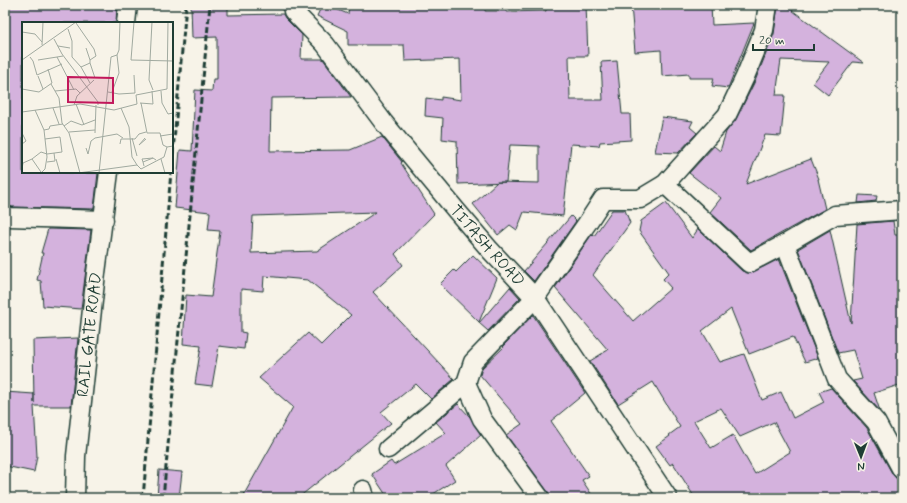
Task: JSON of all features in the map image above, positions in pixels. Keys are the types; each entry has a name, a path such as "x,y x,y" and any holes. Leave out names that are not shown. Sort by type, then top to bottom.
{"street":[{"path":"126,22 128,5"},
{"name":"TITASH ROAD","path":"292,5 293,11 325,44 384,123 490,250 534,298 668,498"},
{"path":"388,449 466,383 473,362 534,298 603,199 640,199 665,184 727,115 745,77 764,30 768,5"},
{"name":"RAIL GATE ROAD","path":"75,498 76,456 96,273 109,173"},
{"path":"665,184 749,263 786,244 835,215 902,210"},
{"path":"6,219 104,220"},
{"path":"786,244 837,379 876,422 902,470"},
{"path":"466,383 482,419 540,498"}],"building":[{"path":"6,5 117,5 116,22 22,22 22,173 98,173 94,209 12,207 5,205"},
{"path":"191,5 228,5 228,15 283,14 285,18 302,35 301,59 323,59 351,97 271,98 270,151 350,150 382,137 402,162 401,163 434,214 395,254 403,265 373,292 454,379 431,399 416,384 381,412 391,423 298,498 242,498 293,407 259,378 308,333 321,345 351,315 308,280 264,276 263,291 241,289 241,332 246,333 244,349 219,346 212,386 195,384 201,346 183,344 186,295 211,297 220,231 208,230 210,212 175,208 180,150 192,151 195,90 212,91 213,79 217,79 217,37 192,38","holes":["376,212 317,251 251,253 253,216"]},
{"path":"322,5 326,5 348,14 349,5 485,5 485,11 506,12 546,11 546,5 586,5 588,56 569,56 570,100 603,100 601,62 617,61 622,114 630,114 631,140 600,142 599,146 571,144 563,216 524,212 517,230 510,225 498,235 473,204 497,182 458,184 457,141 442,139 443,118 425,116 426,98 441,100 441,97 461,100 460,59 405,61 404,45 348,45 348,31 317,16","holes":["510,145 539,146 539,183 503,182 506,182"]},
{"path":"631,5 711,5 712,25 754,23 728,88 712,86 714,78 689,78 689,74 662,76 661,50 635,52"},
{"path":"778,5 785,5 864,63 853,62 828,95 813,83 829,62 781,60 776,95 785,95 781,136 765,135 746,184 811,159 819,179 825,209 751,250 710,212 721,198 689,173 714,146 720,151 726,132 736,119 755,81 774,34"},
{"path":"662,117 693,121 690,127 697,133 678,153 655,152"},
{"path":"859,195 877,196 876,201 858,203"},
{"path":"666,203 692,238 698,229 742,271 748,273 753,272 779,259 818,358 805,362 793,337 749,354 731,309 702,331 720,362 744,354 762,400 781,392 793,418 824,402 819,392 831,388 867,428 893,475 897,479 902,480 902,498 695,498 673,463 670,465 656,446 680,427 653,382 618,404 590,361 608,350 555,288 592,234 594,236 612,210 625,210 630,223 593,275 633,321 671,288 663,279 669,273 639,231 641,221","holes":["721,408 740,437 774,422 790,452 755,474 733,435 711,448 694,421"]},
{"path":"571,216 576,221 534,281 524,271"},
{"path":"893,221 895,235 902,235 902,384 874,393 880,411 853,381 862,379 853,350 838,353 798,249 830,230 851,323 857,224"},
{"path":"48,229 91,230 81,309 43,306 41,281 37,280 43,253 41,253"},
{"path":"473,255 497,278 479,322 440,284 454,270 456,272"},
{"path":"510,287 520,298 488,331 479,323"},
{"path":"533,315 585,393 551,421 589,476 582,480 594,498 550,498 548,492 506,435 522,424 480,375 482,368 504,347 503,346"},
{"path":"78,338 71,406 34,406 37,456 34,472 5,466 5,392 34,394 33,340"},
{"path":"458,404 470,417 481,435 446,466 455,480 427,498 388,498 372,474 391,461 394,465 446,433 436,422"},
{"path":"159,470 182,472 179,498 157,498"}],"railway":[{"path":"173,152 186,5"},
{"path":"163,498 210,5"},
{"path":"143,498 171,173"}]}
